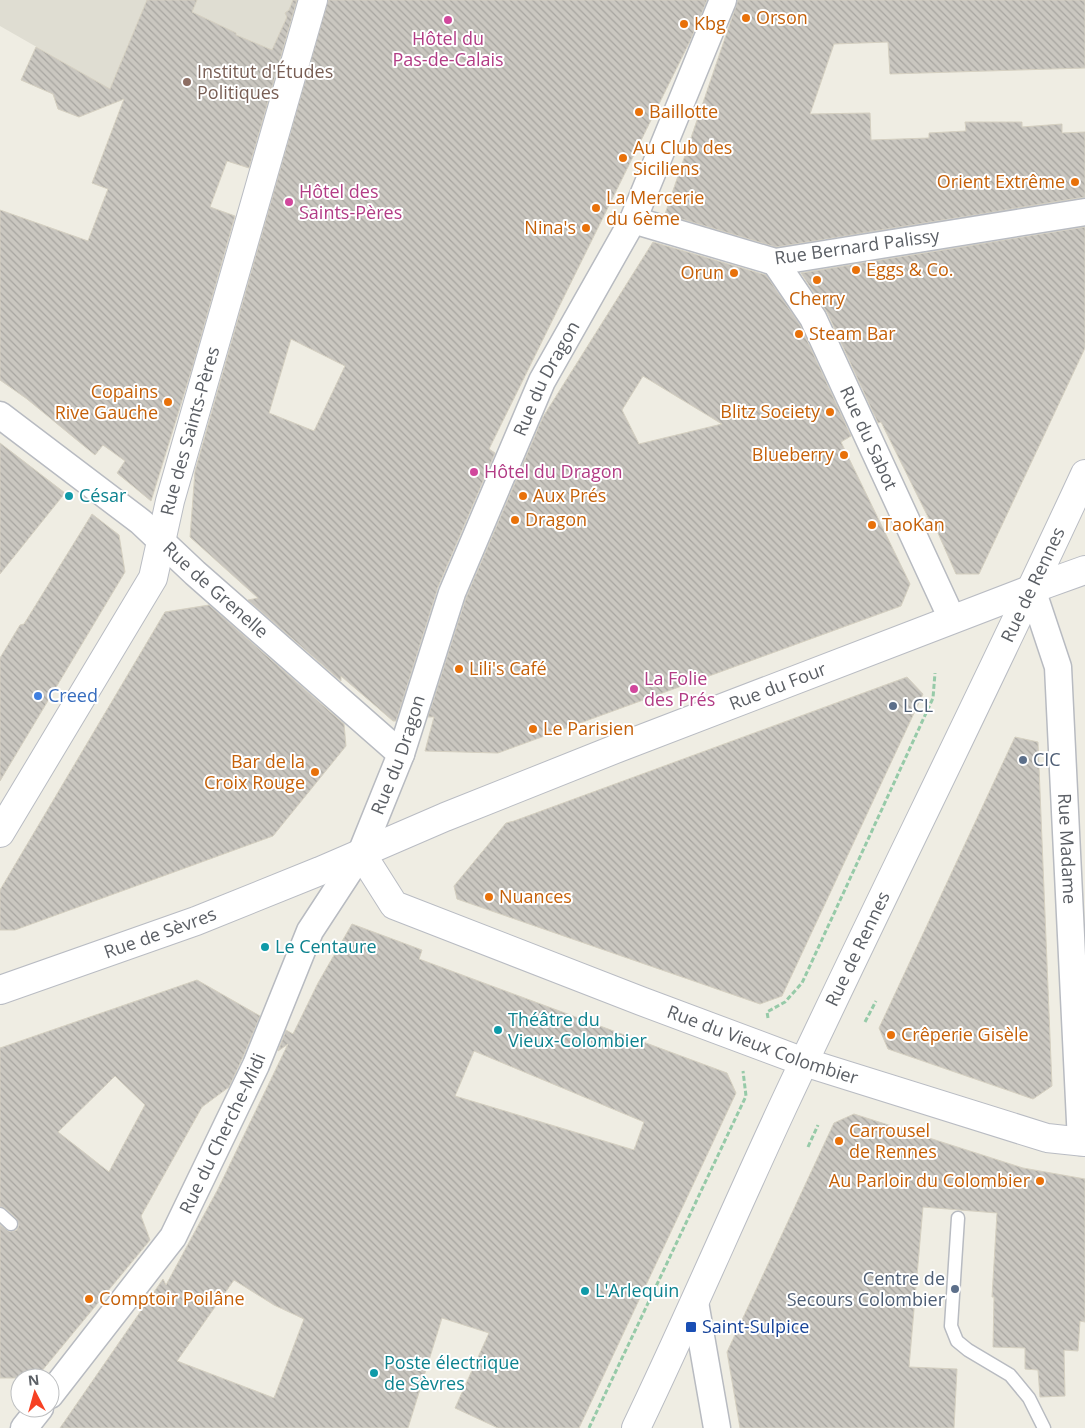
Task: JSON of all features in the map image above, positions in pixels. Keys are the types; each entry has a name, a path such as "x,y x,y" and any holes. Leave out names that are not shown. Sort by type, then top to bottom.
{"street":[{"name":"Rue des Saints-Pères","path":"0,833 153,578 173,491 313,0"},
{"name":"Rue du Dragon","path":"361,853 401,754 452,594 542,381 633,220 723,0"},
{"name":"Rue Bernard Palissy","path":"633,220 775,262 1085,212"},
{"name":"Rue du Sabot","path":"775,262 813,318 952,620"},
{"name":"Rue de Grenelle","path":"0,415 141,522 161,542 401,754"},
{"name":"Rue de Rennes","path":"636,1428 804,1062 1032,589 1085,474"},
{"name":"Rue du Four","path":"361,853 445,817 628,744 1085,570"},
{"name":"Rue Madame","path":"1032,589 1058,667 1083,1142"},
{"name":"Rue du Vieux Colombier","path":"361,853 394,905 641,1002 804,1062 1047,1138 1083,1142"},
{"name":"Rue de Sèvres","path":"0,990 196,921 320,872 361,853"},
{"name":"Rue du Cherche-Midi","path":"60,1382 173,1237 256,1065 310,931 361,853"},
{"path":"695,1302 717,1428"},
{"path":"24,1428 32,1418"}],"lane":[{"path":"0,1214 11,1224"},
{"path":"958,1218 951,1326 957,1341 968,1350 1010,1375 1029,1398 1044,1428"}],"path":[{"name":"Rue de Rennes","path":"769,1021 767,1012 785,1002 802,983 933,698 935,673"},
{"path":"865,1022 876,1001"},
{"path":"589,1428 746,1096 743,1069 747,1068"},
{"path":"808,1147 818,1125"}],"shaded area":[{"name":"Institut d'Études Politiques","path":"0,0 299,0 284,38 286,43 262,128 110,89 0,26"}],"building":[{"path":"147,0 197,0 192,12 236,33 236,35 272,50 287,17 285,13 289,10 293,0 297,0 249,168 227,161 210,207 235,216 193,365 151,501 117,473 125,461 103,445 95,455 27,399 0,380 0,210 88,241 108,189 92,183 124,99 79,117 58,109 53,94 21,80 36,47 110,89"},
{"path":"328,0 707,0 690,41 489,449 495,453 438,587 396,721 393,721 341,676 341,681 248,600 258,598 190,537 195,471","holes":["291,339 345,366 314,431 269,413"]},
{"path":"738,0 1085,0 1085,68 890,74 888,42 834,44 810,114 870,113 871,140 929,138 929,133 966,131 965,122 1022,122 1022,127 1062,124 1062,133 1085,132 1085,197 776,247 665,214"},
{"path":"1085,227 1085,348 979,574 956,574 934,524 933,527 881,422 878,423 827,312 801,273"},
{"path":"653,242 766,275 800,325 851,436 841,442 910,584 901,606 498,753 425,751 434,717 428,717 466,598 543,417","holes":["643,376 722,424 639,444 622,410"]},
{"path":"0,443 65,493 0,574"},
{"path":"92,514 119,535 125,572 0,781 0,658 20,625 24,624"},
{"path":"209,605 344,724 346,746 273,836 15,930 0,930 0,890 165,612"},
{"path":"907,677 923,694 782,996 760,1004 457,899 454,886 506,823"},
{"path":"1015,737 1038,742 1052,1086 1033,1099 888,1049 879,1028"},
{"path":"352,924 422,950 419,959 727,1073 736,1093 579,1428 498,1428 455,1408 489,1333 442,1318 408,1428 60,1428 163,1279 166,1285 218,1189 288,1044 278,1051 286,1030 293,1034 318,983","holes":["474,1051 644,1122 634,1150 455,1096","234,1280 274,1305 304,1319 274,1398 177,1361"]},
{"path":"197,980 260,1016 229,1087 202,1107 141,1216 150,1240 44,1368 10,1368 10,1378 0,1378 0,1225 10,1232 17,1230 19,1225 16,1218 0,1206 0,1048","holes":["115,1076 145,1105 109,1172 58,1132"]},
{"path":"854,1114 1023,1168 1085,1179 1085,1322 1080,1321 1078,1351 1064,1350 1065,1396 1040,1397 1038,1370 1025,1369 1025,1348 993,1347 994,1297 992,1297 997,1213 923,1207 909,1367 957,1369 954,1428 740,1428 727,1352 834,1123"}],"place":[{"name":"Orson","path":"746,18"},
{"name":"Hôtel du Pas-de-Calais","path":"448,20"},
{"name":"Kbg","path":"684,24"},
{"name":"Institut d'Études Politiques","path":"187,82"},
{"name":"Baillotte","path":"639,112"},
{"name":"Au Club des Siciliens","path":"623,158"},
{"name":"Orient Extrême","path":"1075,182"},
{"name":"Hôtel des Saints-Pères","path":"289,202"},
{"name":"La Mercerie du 6ème","path":"596,208"},
{"name":"Nina's","path":"586,228"},
{"name":"Eggs & Co.","path":"856,270"},
{"name":"Orun","path":"734,273"},
{"name":"Cherry","path":"817,280"},
{"name":"Steam Bar","path":"799,334"},
{"name":"Copains Rive Gauche","path":"168,402"},
{"name":"Blitz Society","path":"830,412"},
{"name":"Blueberry","path":"844,455"},
{"name":"Hôtel du Dragon","path":"474,472"},
{"name":"César","path":"69,496"},
{"name":"Aux Prés","path":"523,496"},
{"name":"Dragon","path":"515,520"},
{"name":"TaoKan","path":"872,525"},
{"name":"Lili's Café","path":"459,669"},
{"name":"La Folie des Prés","path":"634,689"},
{"name":"Creed","path":"38,696"},
{"name":"LCL","path":"893,706"},
{"name":"Le Parisien","path":"533,729"},
{"name":"CIC","path":"1023,760"},
{"name":"Bar de la Croix Rouge","path":"315,772"},
{"name":"Nuances","path":"489,897"},
{"name":"Le Centaure","path":"265,947"},
{"name":"Théâtre du Vieux-Colombier","path":"498,1030"},
{"name":"Crêperie Gisèle","path":"891,1035"},
{"name":"Carrousel de Rennes","path":"839,1141"},
{"name":"Au Parloir du Colombier","path":"1040,1181"},
{"name":"Centre de Secours Colombier","path":"955,1289"},
{"name":"L'Arlequin","path":"585,1291"},
{"name":"Comptoir Poilâne","path":"89,1299"},
{"name":"Saint-Sulpice","path":"691,1327"},
{"name":"Poste électrique de Sèvres","path":"374,1373"}]}
